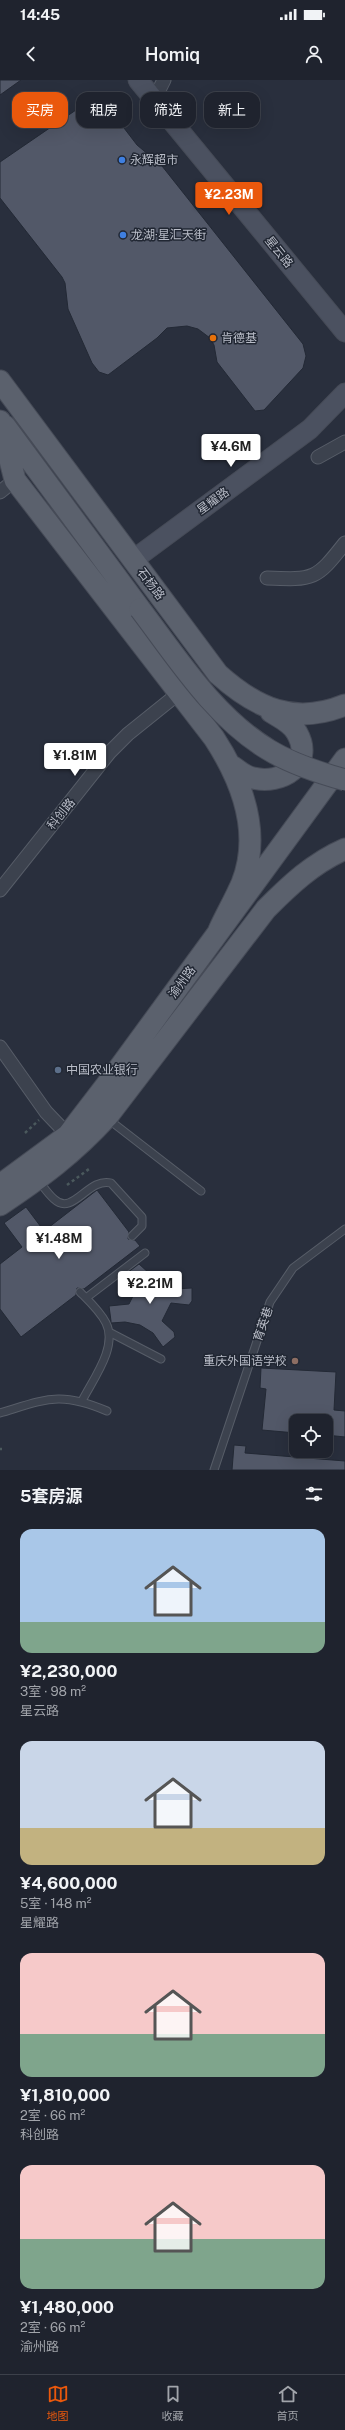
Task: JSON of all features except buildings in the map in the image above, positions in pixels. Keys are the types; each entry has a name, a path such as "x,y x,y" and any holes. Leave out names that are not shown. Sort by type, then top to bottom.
{"main road":[{"name":"石杨路","path":"0,381 218,674 254,702 273,710 295,714 314,714 345,706"},
{"name":"石杨路","path":"0,420 198,685 231,721 269,750 317,772 345,780"},
{"path":"0,420 7,486 178,693 214,738 232,766 242,790 249,818 250,848 242,882 219,930"},
{"path":"232,766 244,775 253,778 272,780 290,773 301,758 300,740 291,725 254,702"},
{"name":"渝州路","path":"0,1185 68,1135 114,1075 345,760"},
{"name":"渝州路","path":"0,1205 38,1180 80,1146 107,1117 266,909 294,881 325,858 345,849"}],"street":[{"name":"星云路","path":"138,80 148,92"},
{"path":"158,92 164,80"},
{"name":"星云路","path":"177,128 345,332"},
{"name":"星耀路","path":"133,560 310,429 345,394"},
{"path":"318,458 345,442"},
{"path":"267,578 302,580 323,571 345,543"},
{"name":"科创路","path":"0,890 110,753 128,734 178,693"},
{"path":"0,1047 46,1112 68,1135"}],"lane":[{"path":"107,1117 202,1191"},
{"path":"38,1180 55,1200 68,1203 76,1201 96,1183 111,1183 142,1217 142,1226 132,1236"},
{"name":"育英巷","path":"214,1470 270,1302 293,1268 345,1229"},
{"path":"86,1298 145,1253"},
{"path":"80,1292 102,1316 109,1332 107,1350 82,1401"},
{"path":"109,1332 161,1359"},
{"path":"0,1413 42,1400 65,1398 82,1401 107,1411"}],"path":[{"path":"25,1133 33,1126"},
{"path":"67,1185 89,1169"}],"place":[{"name":"永辉超市","path":"122,160"},
{"name":"龙湖·星汇天街","path":"123,235"},
{"name":"肯德基","path":"213,338"},
{"name":"中国农业银行","path":"58,1070"},
{"name":"重庆外国语学校","path":"295,1361"}]}
